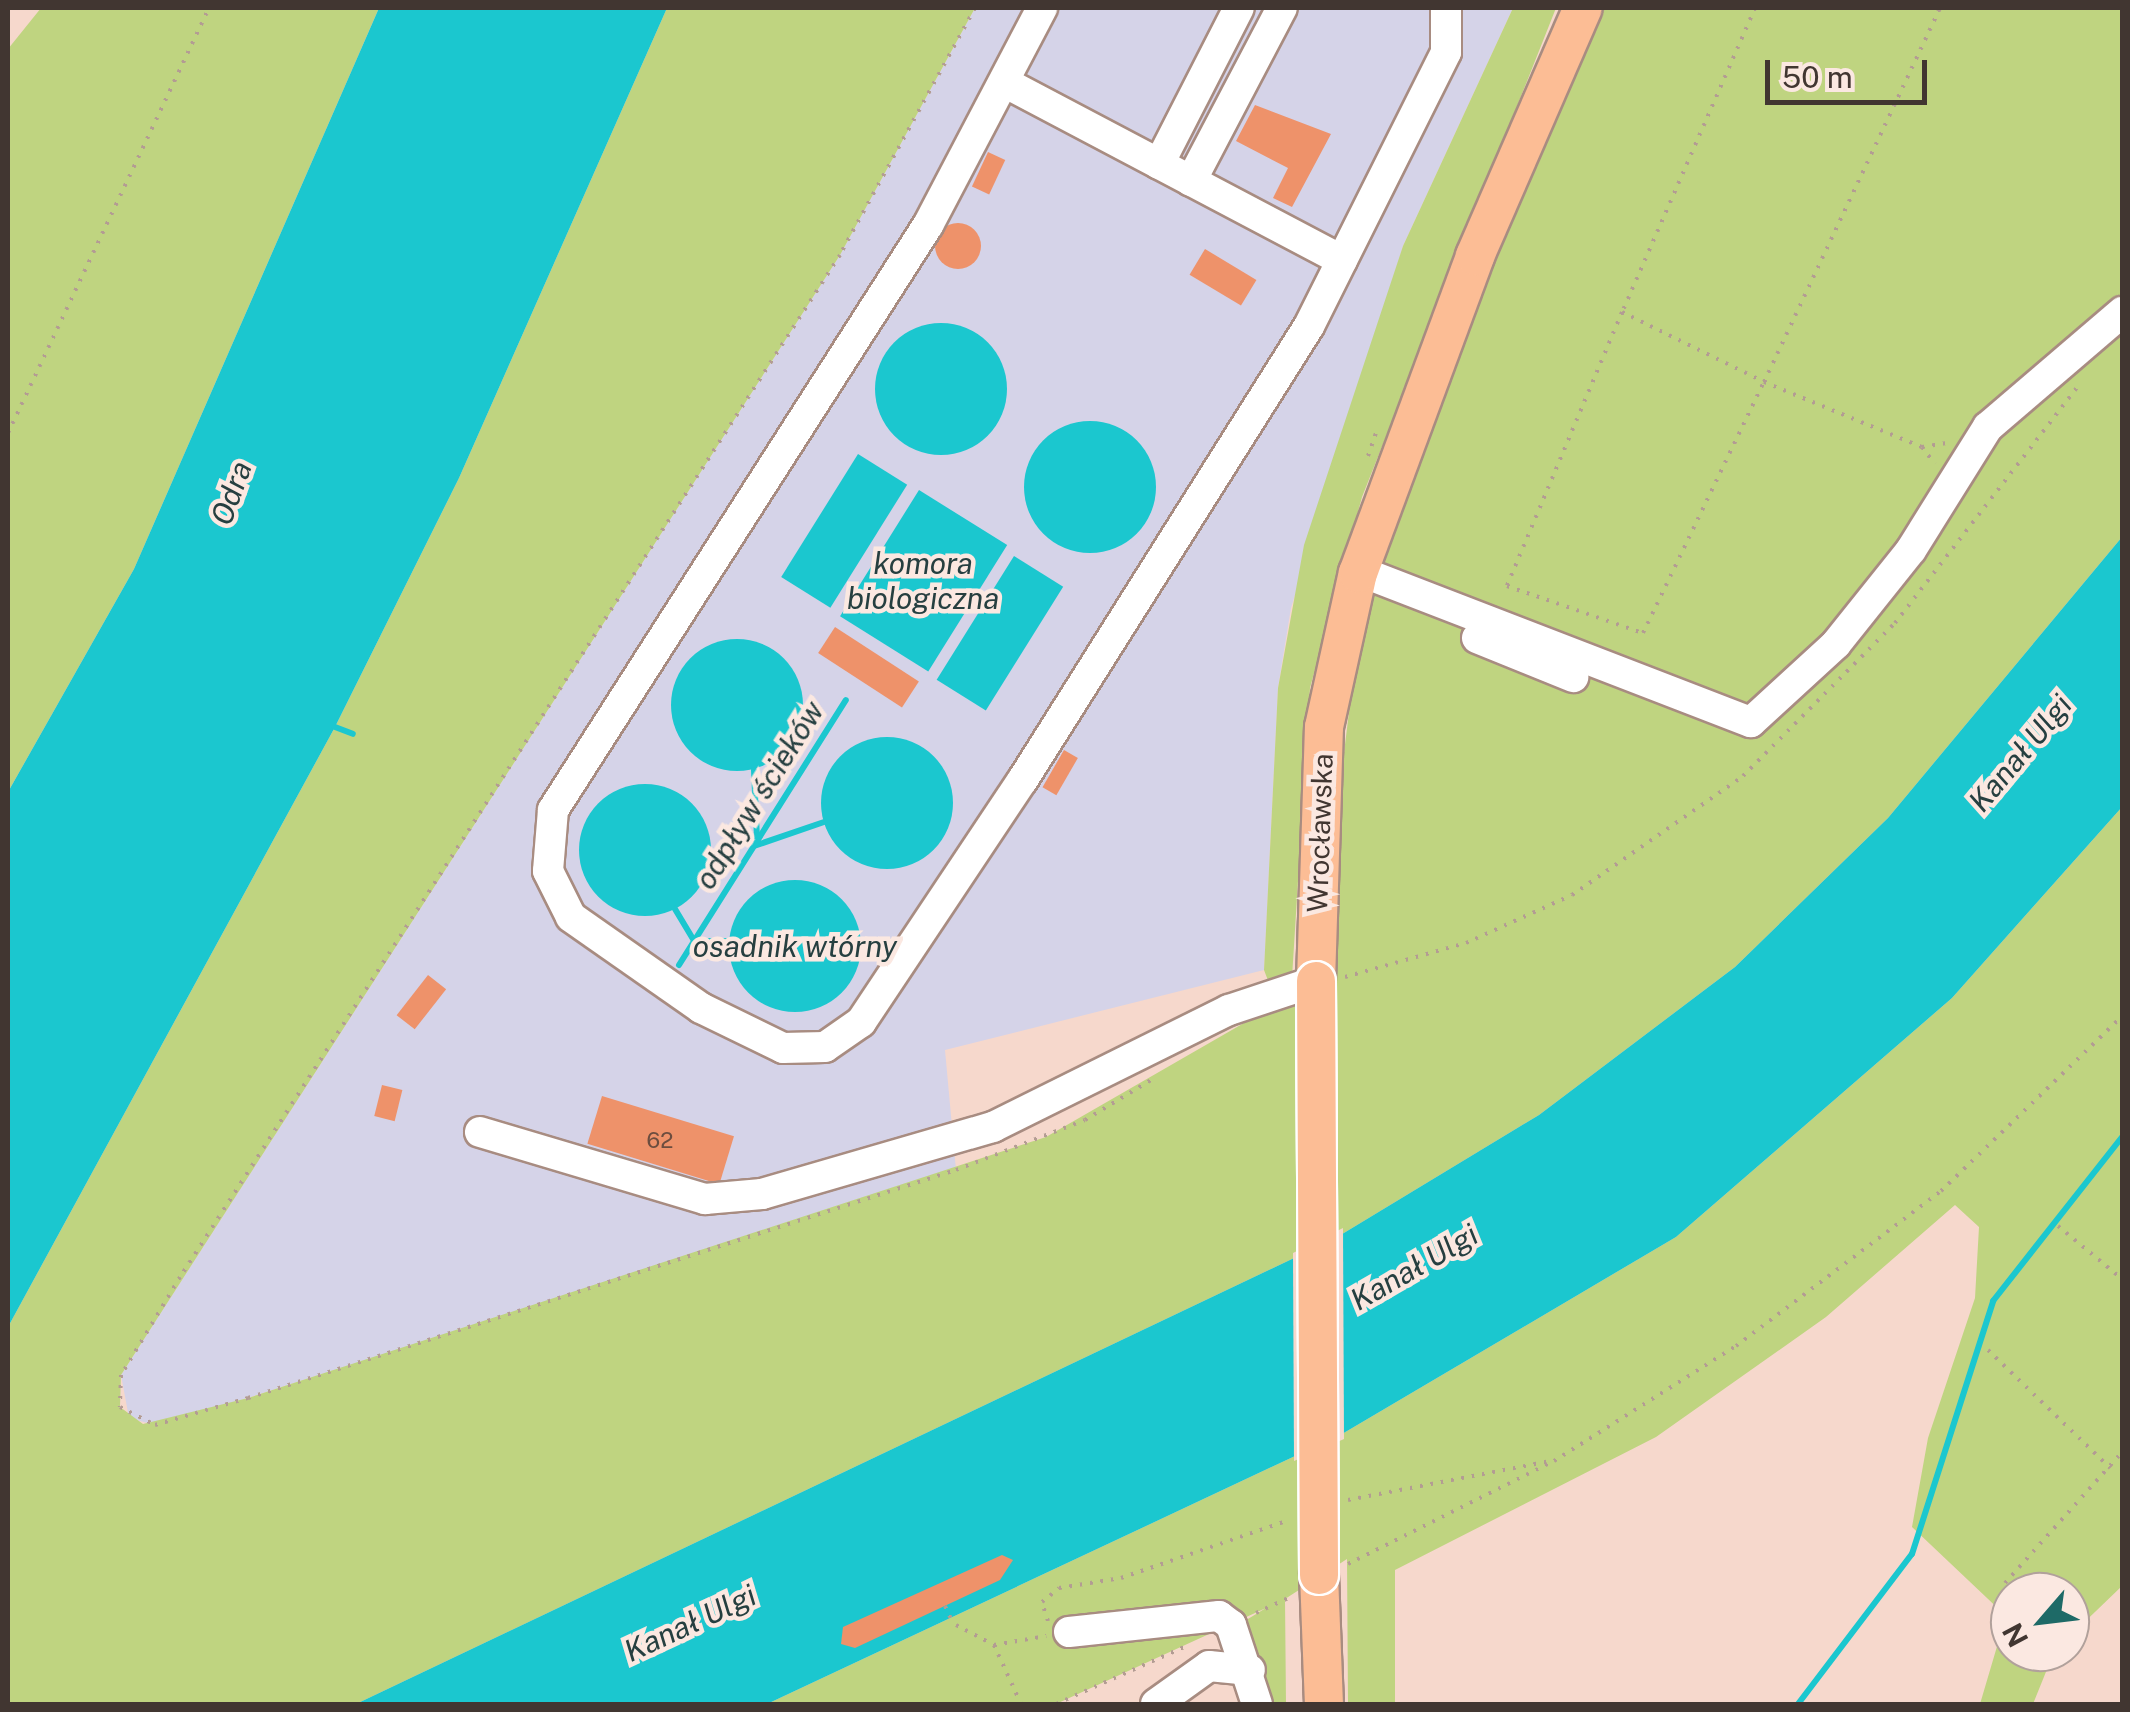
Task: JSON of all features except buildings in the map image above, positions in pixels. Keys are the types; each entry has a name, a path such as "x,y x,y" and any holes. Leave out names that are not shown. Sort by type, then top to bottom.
{"main road":[{"name":"Wrocławska","path":"1324,1704 1329,1572 1316,981 1324,727 1357,580 1475,256 1583,8"}],"lane":[{"path":"1042,8 928,225 553,810 548,871 571,917 741,1032 783,1048 826,1048 890,986 1273,385 1342,260 1468,8"},
{"path":"1158,164 1239,8"},
{"path":"1191,181 1282,8"},
{"path":"1446,8 1446,52"},
{"path":"1004,82 1342,260"},
{"path":"1357,580 1750,722 1836,644 2012,401 2122,312"},
{"path":"1357,580 1573,677"},
{"path":"480,1132 629,1181 705,1199 745,1197 993,1127 1229,1010 1316,981"},
{"path":"1069,1632 1219,1616 1250,1670 1257,1704"},
{"path":"1156,1704 1209,1666 1250,1670"}],"path":[{"path":"8,433 209,8"},
{"path":"1755,8 1507,586 1643,633 1940,8"},
{"path":"1622,312 1764,382 1922,447 1946,492"},
{"path":"1329,1572 1554,1460 1847,1266 1978,1159 2122,1016"},
{"path":"2058,1226 2122,1280"},
{"path":"1988,1350 2110,1468"},
{"path":"2014,1572 2122,1452"},
{"path":"1337,1504 1554,1460"},
{"path":"1069,1632 1043,1615 1042,1602 1060,1588 1121,1578 1305,1515"},
{"path":"945,1606 955,1624 994,1644 1069,1632"},
{"path":"994,1644 1021,1704"}],"shaded area":[{"path":"975,8 1513,8 1403,246 1291,608 1278,688 1264,970 945,1050 956,1170 248,1398 155,1425 129,1418 121,1375 840,255"}],"green space":[{"path":"41,8 379,8 134,569 8,792 8,49"},
{"path":"667,8 975,8 840,255 121,1375 120,1407 143,1424 248,1398 1046,1137 1277,1004 1264,970 1278,688 1304,545 1403,246 1513,8 1556,8 1362,497 1310,688 1291,994 1332,850 1360,623 1487,266 1600,8 2122,8 2122,537 1888,818 1735,967 1539,1115 1334,1239 356,1704 8,1704 8,1327 335,727 459,478"},
{"path":"2122,807 2122,1586 2090,1617 2090,1572 1990,1572 1990,1601 1912,1527 1928,1438 1975,1298 1979,1227 1955,1205 1826,1317 1656,1437 1395,1570 1395,1704 1348,1704 1347,1559 1285,1599 1286,1704 1262,1704 1238,1625 1266,1608 1056,1704 767,1704 1342,1434 1676,1237 1952,998"},
{"path":"1990,1670 2046,1672 2033,1704 1980,1704"}],"water":[{"name":"Odra","path":"379,8 667,8 459,478 335,727 8,1327 8,792 134,569"},
{"path":"941,323 966,328 988,342 1002,364 1007,389 1002,414 988,436 966,450 941,455 916,450 894,436 880,414 875,389 880,364 894,342 916,328"},
{"path":"1090,421 1115,426 1137,440 1151,462 1156,487 1151,512 1137,534 1115,548 1090,553 1065,548 1043,534 1029,512 1024,487 1029,462 1043,440 1065,426"},
{"name":"komora biologiczna","path":"858,454 907,485 830,608 781,577"},
{"name":"komora biologiczna","path":"919,490 1007,545 928,671 840,616"},
{"name":"Kanał Ulgi","path":"2122,537 2122,807 1952,998 1676,1237 1342,1434 767,1704 356,1704 1334,1239 1539,1115 1735,967 1888,818"},
{"name":"komora biologiczna","path":"1014,556 1063,587 986,711 937,680"},
{"path":"737,639 762,644 784,658 798,680 803,705 798,730 784,752 762,766 737,771 712,766 690,752 676,730 671,705 676,680 690,658 712,644"},
{"name":"osadnik wtórny","path":"887,737 912,742 934,756 948,778 953,803 948,828 934,850 912,864 887,869 862,864 840,850 826,828 821,803 826,778 840,756 862,742"},
{"name":"osadnik wtórny","path":"645,784 670,789 692,803 706,825 711,850 706,875 692,897 670,911 645,916 620,911 598,897 584,875 579,850 584,825 598,803 620,789"},
{"name":"osadnik wtórny","path":"795,880 820,885 842,899 856,921 861,946 856,971 842,993 820,1007 795,1012 770,1007 748,993 734,971 729,946 734,921 748,899 770,885"}],"pier":[{"path":"1343,1228 1344,1439 1294,1461 1293,1253"}],"waterway":[{"name":"odpływ ścieków","path":"679,965 846,700"},
{"name":"odpływ ścieków","path":"335,727 353,734"},
{"path":"754,770 757,838"},
{"path":"754,846 824,822"},
{"name":"odpływ ścieków","path":"675,909 694,941 728,941"},
{"path":"1798,1704 1912,1554 1993,1301 2122,1137"}]}
